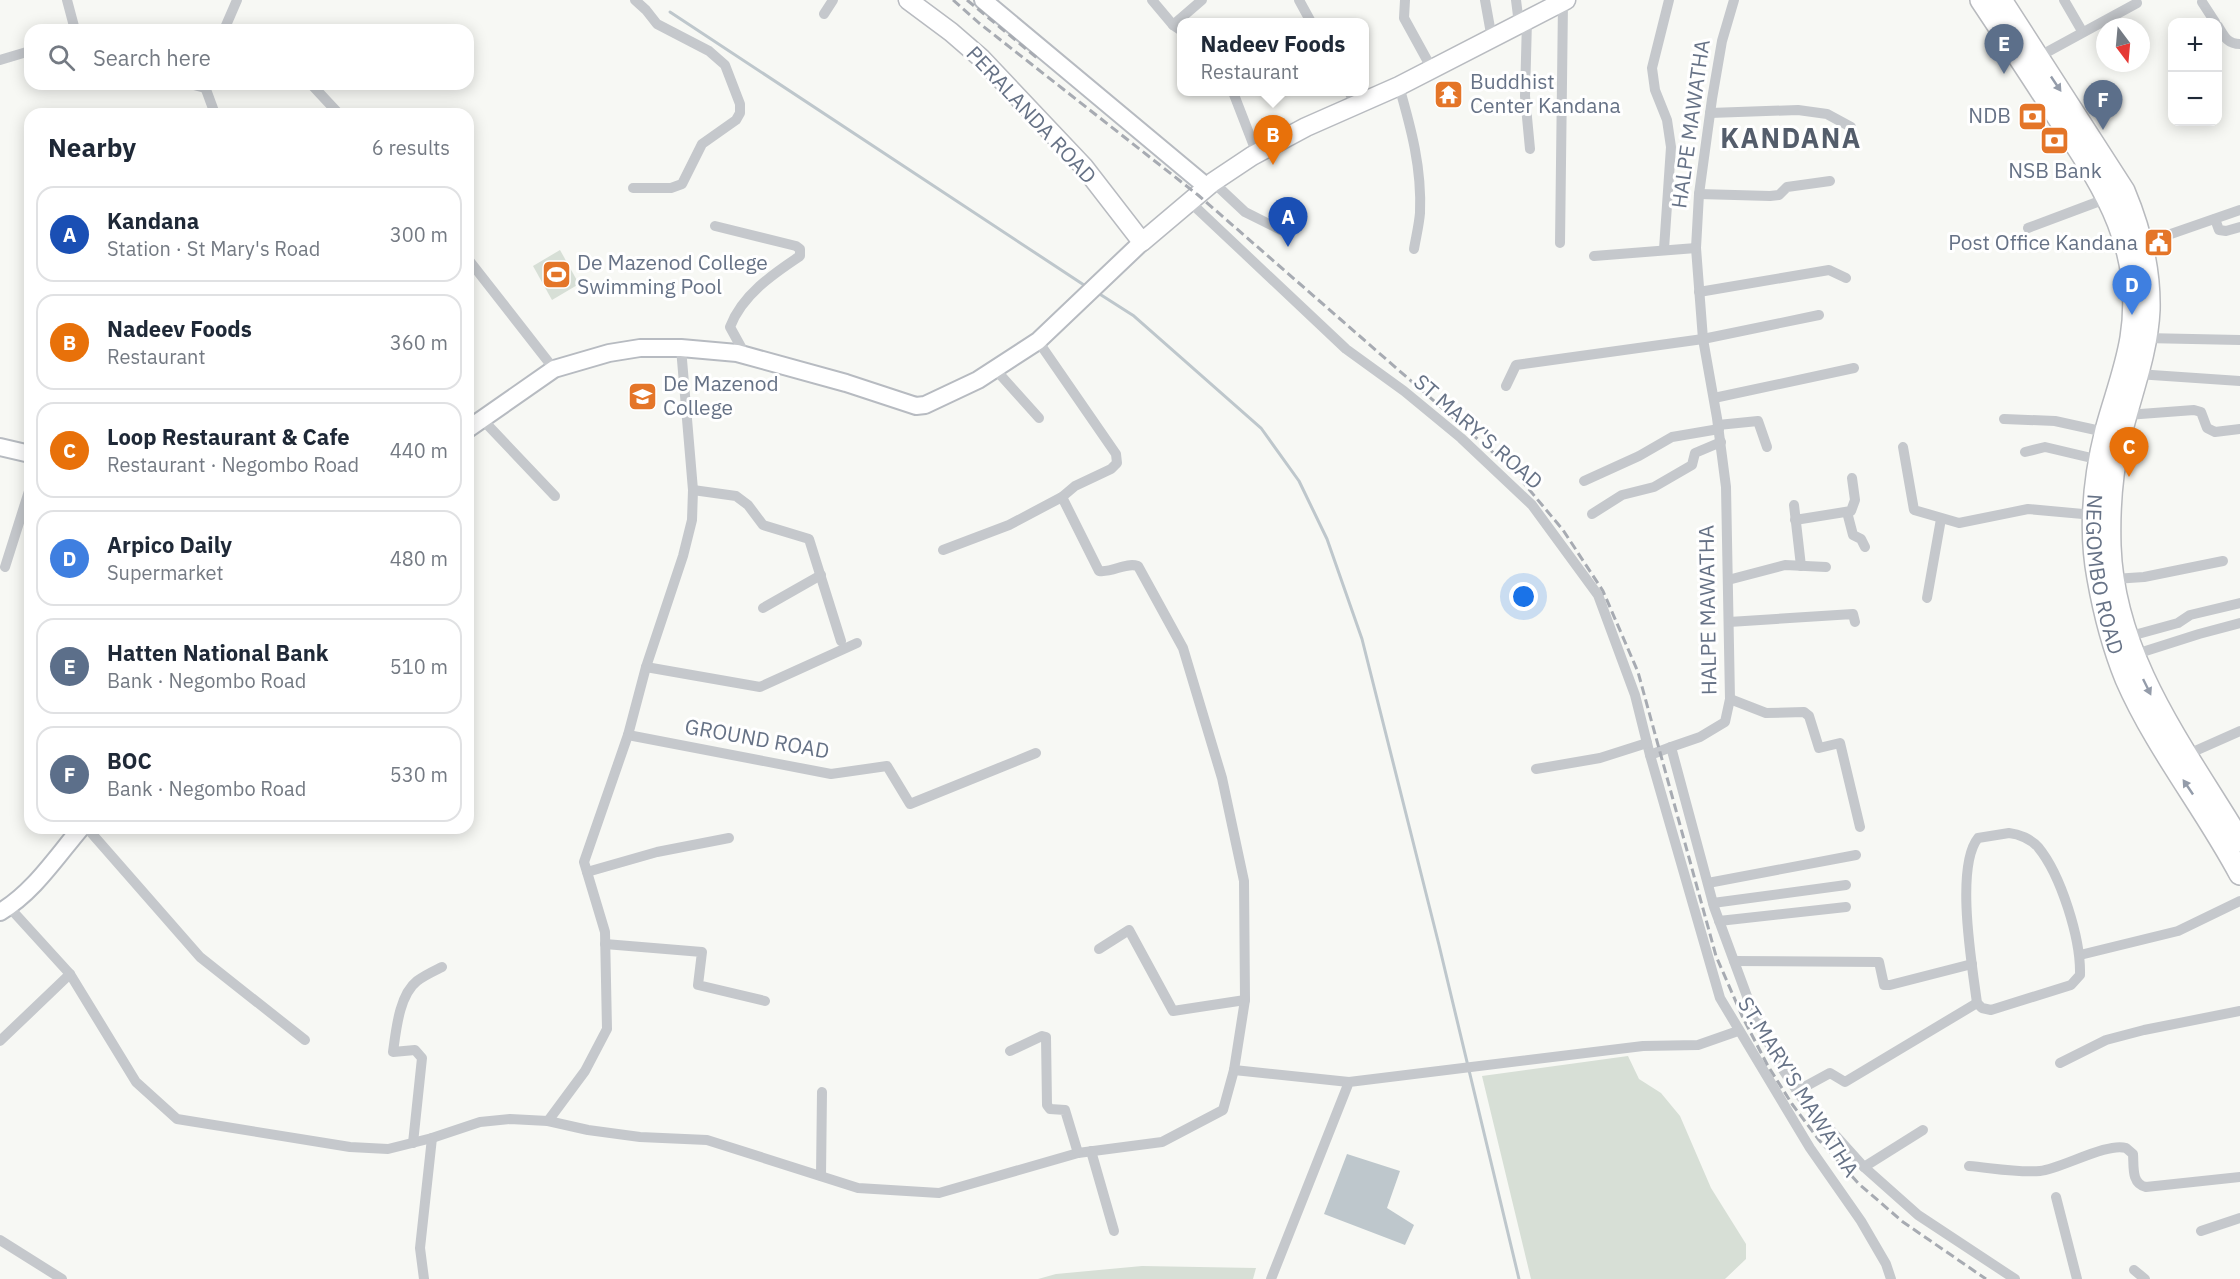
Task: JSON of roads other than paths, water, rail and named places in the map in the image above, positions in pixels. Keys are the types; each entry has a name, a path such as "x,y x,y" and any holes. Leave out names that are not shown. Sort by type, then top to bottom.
{"highway":[{"name":"NEGOMBO ROAD","path":"1981,0 2079,147 2108,198 2124,237 2131,273 2138,338 2137,374 2119,413 2105,432 2094,515 2093,540 2098,576 2107,621 2127,680 2161,744 2206,814 2240,874"},
{"name":"NEGOMBO ROAD","path":"2001,0 2124,191 2138,225 2149,294 2119,413 2110,502 2110,548 2114,579 2130,646 2156,704 2186,755 2234,817 2240,841"}],"main road":[{"name":"PERALANDA ROAD","path":"908,0 981,58 1084,167 1142,242"},
{"path":"1369,94 1399,86 1561,2"},
{"path":"1142,242 1210,184 1353,99"}],"street":[{"path":"67,0 73,24"},
{"path":"227,24 237,0"},
{"path":"633,188 671,188 682,184 702,144 736,120 740,113 740,104 725,65 709,51 657,24 635,0"},
{"path":"824,14 833,0"},
{"path":"983,0 1245,212 1285,232"},
{"path":"1152,0 1177,28"},
{"path":"1186,18 1202,0"},
{"path":"1299,0 1309,18"},
{"path":"1405,0 1404,18 1432,69"},
{"path":"1485,0 1492,39"},
{"path":"1516,0 1523,22 1525,96 1530,149"},
{"path":"1664,249 1671,147 1667,120 1655,90 1652,68 1669,0"},
{"name":"HALPE MAWATHA","path":"1671,747 1700,738 1725,722 1730,699 1726,487 1719,427 1703,339 1696,248 1699,194 1710,113 1722,41 1734,0"},
{"path":"2064,0 2082,31"},
{"path":"1560,243 1561,2"},
{"path":"2202,2 2212,18"},
{"path":"2038,57 2136,3"},
{"path":"2222,34 2226,40 2233,44 2240,44"},
{"path":"0,60 24,53"},
{"path":"1399,86 1414,139 1420,182 1420,215 1414,249"},
{"path":"206,90 213,108"},
{"path":"317,90 333,108"},
{"path":"1235,96 1257,154"},
{"path":"1710,113 1798,110 1827,114 1851,127"},
{"path":"1699,194 1770,196 1779,195 1787,187 1830,181"},
{"path":"2028,228 2108,198"},
{"name":"ST MARY'S ROAD","path":"1190,202 1346,350 1404,391 1461,438 1532,505 1598,595 1635,695 1650,755"},
{"path":"2142,244 2240,210"},
{"path":"2215,219 2219,230 2226,231 2240,227"},
{"path":"715,226 796,246 800,249 800,256 763,282 733,317 730,327 741,347 741,355"},
{"path":"474,424 554,369 609,353 640,348 681,348 741,355 846,383 916,406 933,402 978,380 1038,341 1142,242"},
{"path":"1594,256 1696,248"},
{"path":"474,267 554,369"},
{"path":"1699,292 1829,270 1846,278"},
{"path":"1506,386 1516,365 1703,339 1820,315"},
{"path":"2138,338 2240,340"},
{"path":"943,550 1009,525 1062,497 1075,486 1111,469 1117,463 1116,454 1038,341"},
{"path":"548,1121 585,1071 607,1029 605,932 584,862 627,735 646,667 683,556 692,520 693,490 681,348"},
{"path":"995,369 1040,418"},
{"path":"1714,398 1854,369"},
{"path":"2137,374 2240,381"},
{"path":"2119,413 2194,410 2201,412 2207,428 2214,432 2240,429"},
{"path":"482,418 555,496"},
{"path":"2004,419 2055,421 2105,432"},
{"path":"1584,481 1639,456 1672,437 1719,427 1758,422 1767,447"},
{"path":"1592,514 1622,495 1654,487 1682,472 1692,465 1695,453 1720,442"},
{"path":"0,447 24,453"},
{"path":"1903,447 1914,510 1959,523 2028,509 2094,515"},
{"path":"2025,452 2045,447 2100,460"},
{"path":"1795,520 1851,511 1856,500 1852,478"},
{"path":"693,490 736,496 748,505 763,525 809,539 841,641"},
{"path":"76,834 28,889 5,909 70,974 136,1082 177,1119 350,1147 388,1149 432,1138 480,1122 510,1119 548,1121 588,1130 640,1137 707,1140 858,1188 939,1193 1078,1153 1162,1142 1223,1110 1234,1070 1245,1000 1244,881 1222,778 1183,648 1138,566 1132,564 1106,572 1099,571 1062,497"},
{"path":"1794,505 1801,566"},
{"path":"5,567 24,507"},
{"path":"1847,512 1853,536 1862,539 1865,547"},
{"path":"1927,598 1941,519"},
{"path":"2114,579 2144,577 2223,561"},
{"path":"1728,580 1785,565 1826,567"},
{"path":"763,608 821,574"},
{"path":"2130,646 2190,615 2240,603"},
{"path":"1729,622 1852,614 1855,622"},
{"path":"2130,646 2199,634 2240,623"},
{"path":"646,667 760,687 857,643"},
{"path":"1730,699 1766,713 1804,712 1809,716 1820,748 1840,744 1860,826"},
{"path":"2186,755 2240,731"},
{"name":"GROUND ROAD","path":"627,735 831,774 887,766 910,804 1036,753"},
{"path":"1536,769 1600,758 1647,743"},
{"path":"1650,755 1671,747 1719,921 1748,999 1776,1059 1797,1090 1826,1128 1864,1167 1918,1215 2015,1279"},
{"name":"ST.MARY'S MAWATHA","path":"1650,755 1720,998 1810,1149 1861,1221 1886,1264 1891,1279"},
{"path":"2009,833 2020,834 2037,845 2056,876 2080,955 2080,975 2071,985 1991,1010 1982,1008 1977,1003 1965,880 1971,846 1978,838 2009,833"},
{"path":"92,834 200,957 304,1040"},
{"path":"587,872 657,852 729,838"},
{"path":"1708,883 1856,855"},
{"path":"1713,903 1846,885"},
{"path":"2080,955 2178,931 2240,901"},
{"path":"1719,921 1846,907"},
{"path":"1099,949 1130,930 1173,1011 1245,1000"},
{"path":"605,944 702,952 698,985 765,1001"},
{"path":"1734,961 1879,962 1884,985 1972,964"},
{"path":"413,1143 422,1058 415,1050 393,1052 399,1015 409,991 416,982 442,967"},
{"path":"0,1041 70,974"},
{"path":"1797,1090 1830,1073 1845,1082 1977,1003"},
{"path":"2060,1063 2106,1040 2240,1011"},
{"path":"1234,1070 1349,1082 1643,1046 1698,1045 1738,1031"},
{"path":"1010,1051 1042,1036 1046,1037 1047,1106 1050,1109 1065,1110 1078,1153"},
{"path":"1271,1279 1349,1082"},
{"path":"821,1176 822,1092"},
{"path":"1864,1167 1923,1130"},
{"path":"424,1279 420,1248 432,1138"},
{"path":"1970,1166 2038,1171 2054,1169 2074,1159 2115,1148 2126,1148 2133,1154 2135,1181 2146,1187 2240,1178"},
{"path":"1091,1151 1114,1231"},
{"path":"2056,1197 2077,1279"},
{"path":"2201,1231 2240,1218"},
{"path":"0,1240 62,1279"},
{"path":"2134,1270 2145,1279"}],"waterway":[{"path":"670,12 1087,287"},
{"path":"1098,293 1134,316 1261,428 1299,481 1327,539 1362,639 1439,945 1519,1279"}],"railway":[{"path":"953,0 979,23 1198,195 1512,469 1563,530 1603,591 1638,672 1716,956 1743,1018 1768,1066 1792,1104 1819,1140 1859,1184 1903,1222 1986,1279"},
{"path":"967,0 1037,58"}],"place":[{"name":"Hatten National Bank","path":"2004,74"},
{"name":"Buddhist Center Kandana","path":"1449,94"},
{"name":"NDB","path":"2032,116"},
{"name":"BOC","path":"2103,130"},
{"name":"NSB Bank","path":"2055,140"},
{"name":"Nadeev Foods","path":"1273,165"},
{"name":"Post Office Kandana","path":"2159,243"},
{"name":"Kandana","path":"1288,247"},
{"name":"De Mazenod College Swimming Pool","path":"556,275"},
{"name":"Arpico Daily","path":"2132,315"},
{"name":"De Mazenod College","path":"642,396"},
{"name":"Loop Restaurant & Cafe","path":"2129,477"}],"district":[{"name":"KANDANA","path":"1791,139"}]}
